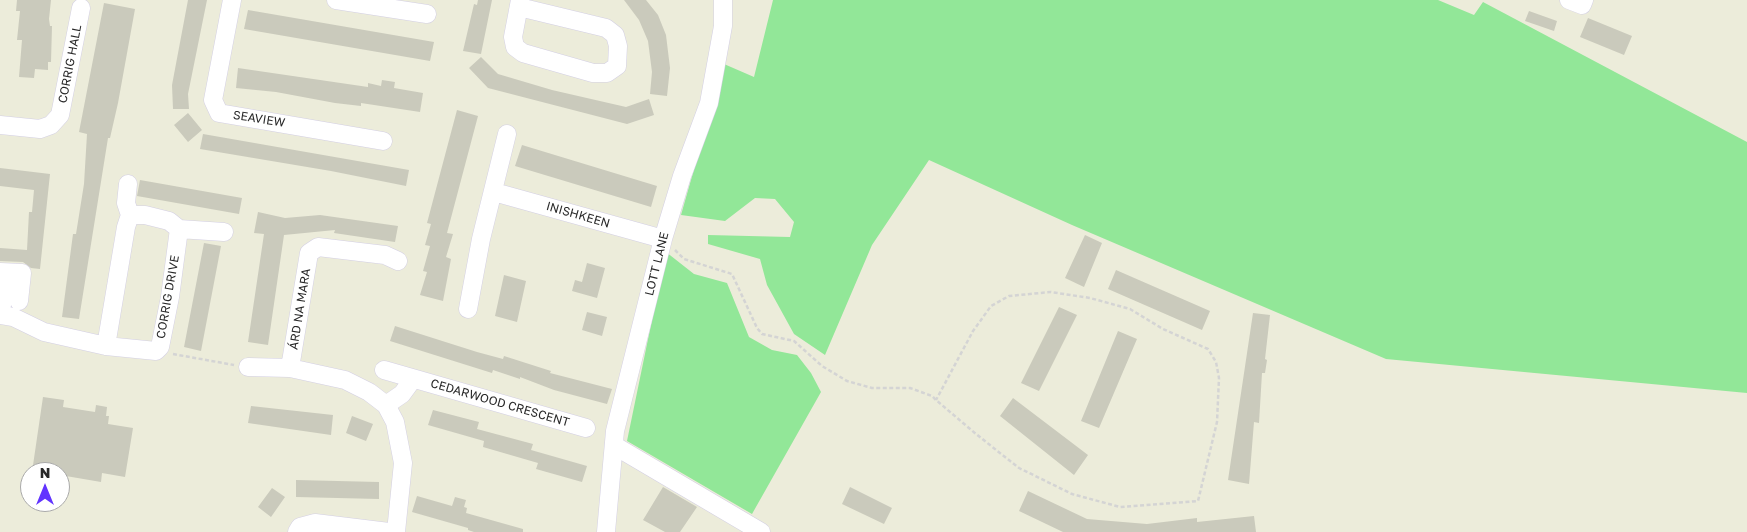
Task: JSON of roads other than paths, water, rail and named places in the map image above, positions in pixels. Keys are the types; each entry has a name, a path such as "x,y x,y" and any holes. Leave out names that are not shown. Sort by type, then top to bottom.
{"street":[{"name":"SEAVIEW","path":"232,0 214,91 213,100 219,113 383,141"},
{"path":"336,0 427,14"},
{"name":"LOTT LANE","path":"606,532 615,431 663,239 682,176 709,103 723,26 723,0"},
{"path":"1569,0 1582,5 1584,0"},
{"path":"520,4 606,28 615,35 618,46 617,66 607,73 593,73 523,53 515,47 513,37 520,4"},
{"name":"CORRIG HALL","path":"0,125 40,129 51,125 60,115 82,8"},
{"path":"468,309 481,240 508,134"},
{"path":"106,346 126,227 130,215 126,203 128,184"},
{"name":"INISHKEEN","path":"494,192 663,239"},
{"path":"130,215 153,217 169,222 179,229 224,232"},
{"name":"CORRIG DRIVE","path":"0,314 13,317 44,332 106,346 156,351 160,346 170,297 179,229"},
{"name":"ÁRD NA MARA","path":"290,368 309,253 318,248 385,255 398,261"},
{"path":"0,314 4,272 22,274 20,301"},
{"name":"ÁRD NA MARA","path":"248,367 290,368 345,380 369,392 386,405"},
{"name":"CEDARWOOD CRESCENT","path":"384,370 586,428"},
{"name":"CEDARWOOD CRESCENT","path":"386,405 402,394 413,379"},
{"path":"386,405 395,422 403,463 396,532"},
{"path":"615,446 761,532"},
{"path":"297,532 300,527 315,523 388,532"}]}
